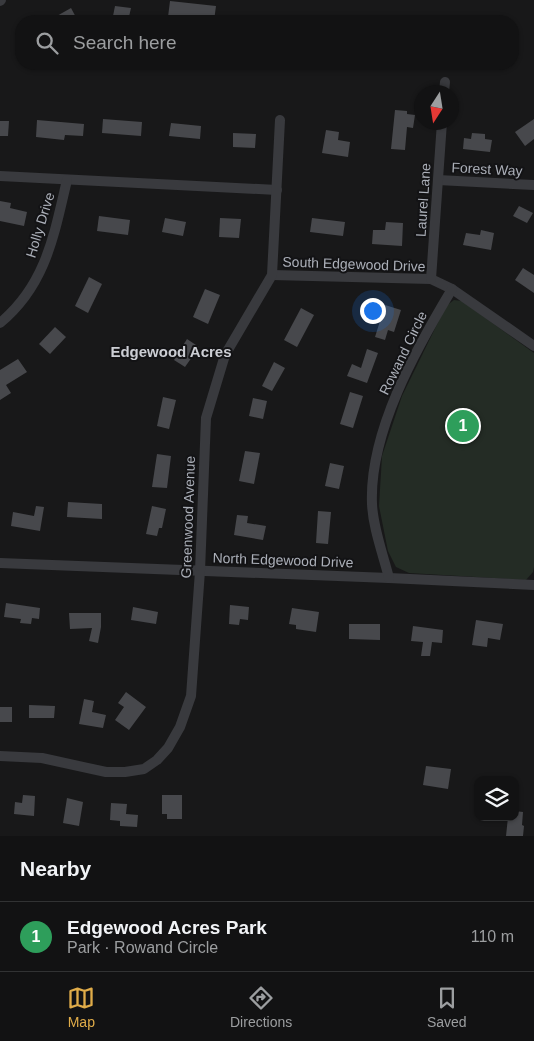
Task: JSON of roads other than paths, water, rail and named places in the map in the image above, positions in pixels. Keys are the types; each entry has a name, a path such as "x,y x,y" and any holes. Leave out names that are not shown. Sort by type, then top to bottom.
{"street":[{"name":"Greenwood Avenue","path":"0,756 42,758 106,772 144,769 157,760 168,748 180,727 191,696 200,571 206,418 225,356 272,275 280,120"},
{"name":"Laurel Lane","path":"431,279 441,130"},
{"path":"0,176 277,190"},
{"name":"Holly Drive","path":"0,323 11,314 35,284 53,241 67,180"},
{"name":"Forest Way","path":"438,180 534,185"},
{"name":"South Edgewood Drive","path":"272,275 431,279 452,289 534,346"},
{"name":"Rowand Circle","path":"389,578 372,504 373,472 383,432 398,389 452,289"},
{"name":"North Edgewood Drive","path":"0,563 534,585"}],"place":[{"name":"Edgewood Acres Park","path":"463,426"}],"district":[{"name":"Edgewood Acres","path":"171,352"}]}
